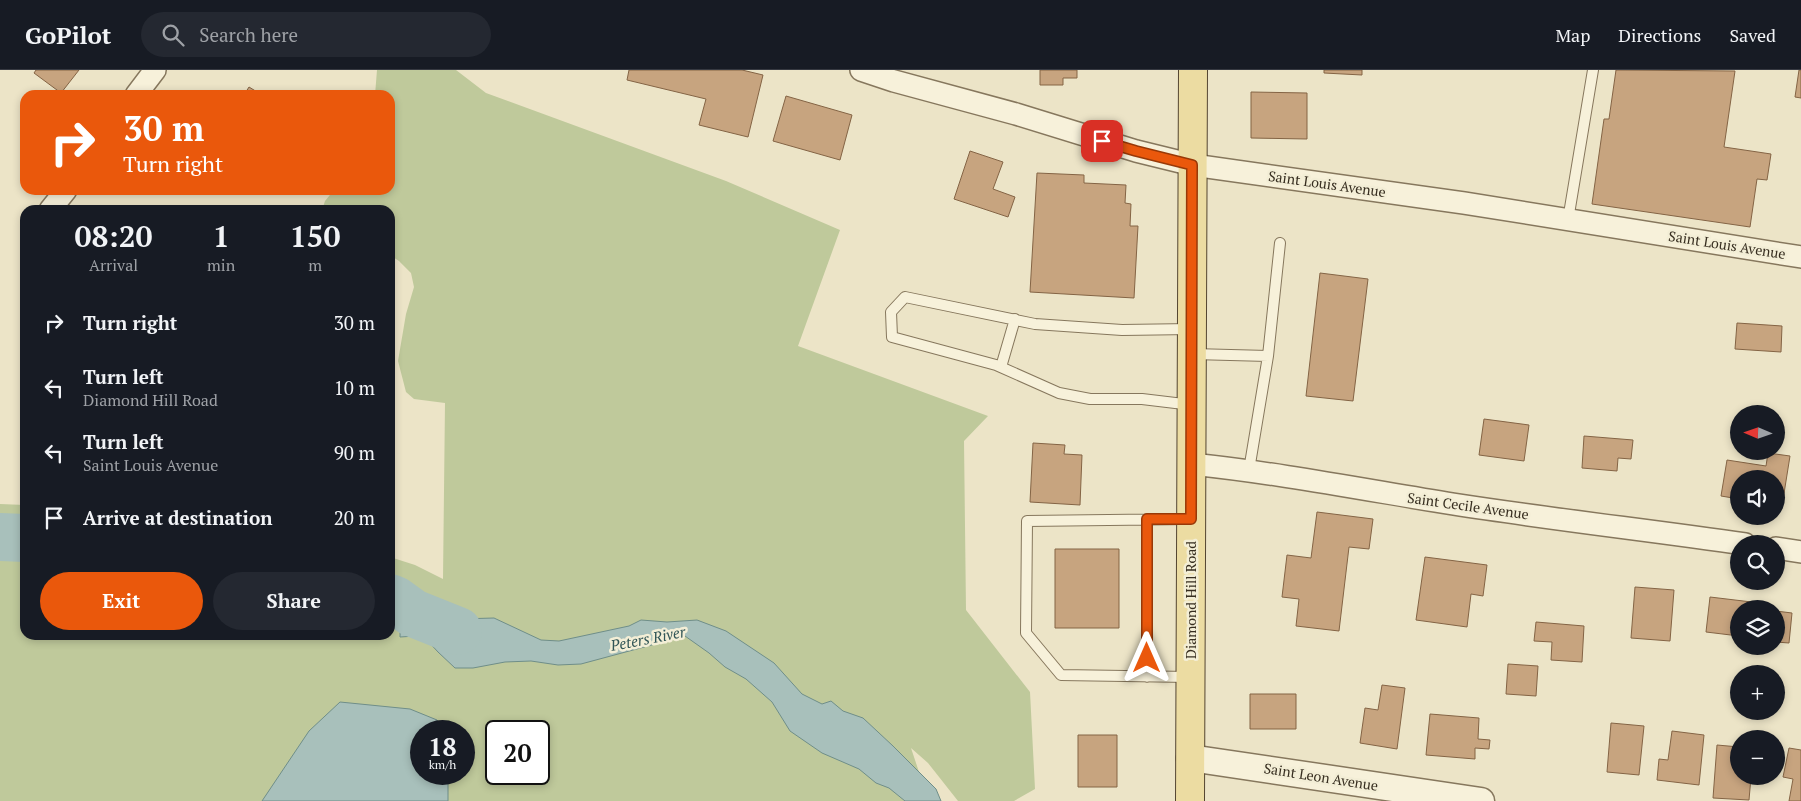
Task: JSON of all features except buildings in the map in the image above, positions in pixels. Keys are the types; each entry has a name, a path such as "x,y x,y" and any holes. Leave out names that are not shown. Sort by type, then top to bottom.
{"main road":[{"name":"Diamond Hill Road","path":"1190,801 1193,70"}],"street":[{"path":"140,90 155,70"},
{"name":"Saint Louis Avenue","path":"861,70 894,75 1136,151 1192,165 1464,203 1801,257"},
{"path":"54,205 62,195"},
{"name":"Saint Cecile Avenue","path":"1191,464 1249,470 1361,490 1508,512 1730,542"},
{"path":"1785,549 1801,552"},
{"name":"Saint Leon Avenue","path":"1190,758 1481,801"}],"lane":[{"path":"1568,220 1593,70"},
{"path":"1249,470 1268,356 1280,242"},
{"path":"1193,405 1142,399 1090,399 1059,393 1001,367 892,337 891,312 906,297 1035,324 1122,330 1268,356"},
{"path":"1001,367 1015,319"},
{"path":"1147,519 1147,677"},
{"path":"1190,677 1061,675 1026,633 1027,521 1191,519"}],"green space":[{"path":"377,70 456,70 486,93 726,181 840,230 798,346 988,416 964,441 966,610 1030,692 1035,789 1014,801 958,801 928,763 911,748 920,775 919,801 440,801 440,785 475,785 475,720 410,720 410,732 262,801 0,801 0,504 20,505 20,640 395,640 395,559 415,565 443,579 445,403 414,399 406,392 398,361 406,314 414,287 411,273 395,258 395,205 324,205 330,195 395,195 395,90 375,90"}],"water":[{"path":"401,589 412,592 440,610 459,619 494,618 541,640 559,641 629,626 641,620 667,622 697,620 726,631 774,663 802,694 822,704 831,701 843,711 863,718 936,789 941,801 905,801 889,788 876,783 859,769 822,753 790,731 772,702 746,679 725,667 685,636 581,664 558,665 531,661 505,662 473,668 455,668 426,639 416,636 400,637"},
{"path":"340,702 410,709 437,720 410,720 410,785 448,785 448,801 262,801 309,731"}],"waterway":[{"name":"Peters River","path":"0,537 20,538"},
{"name":"Peters River","path":"395,600 413,613 458,631"}],"route":[{"path":"1102,141 1192,165 1193,405 1191,519 1147,519 1147,658"}]}
